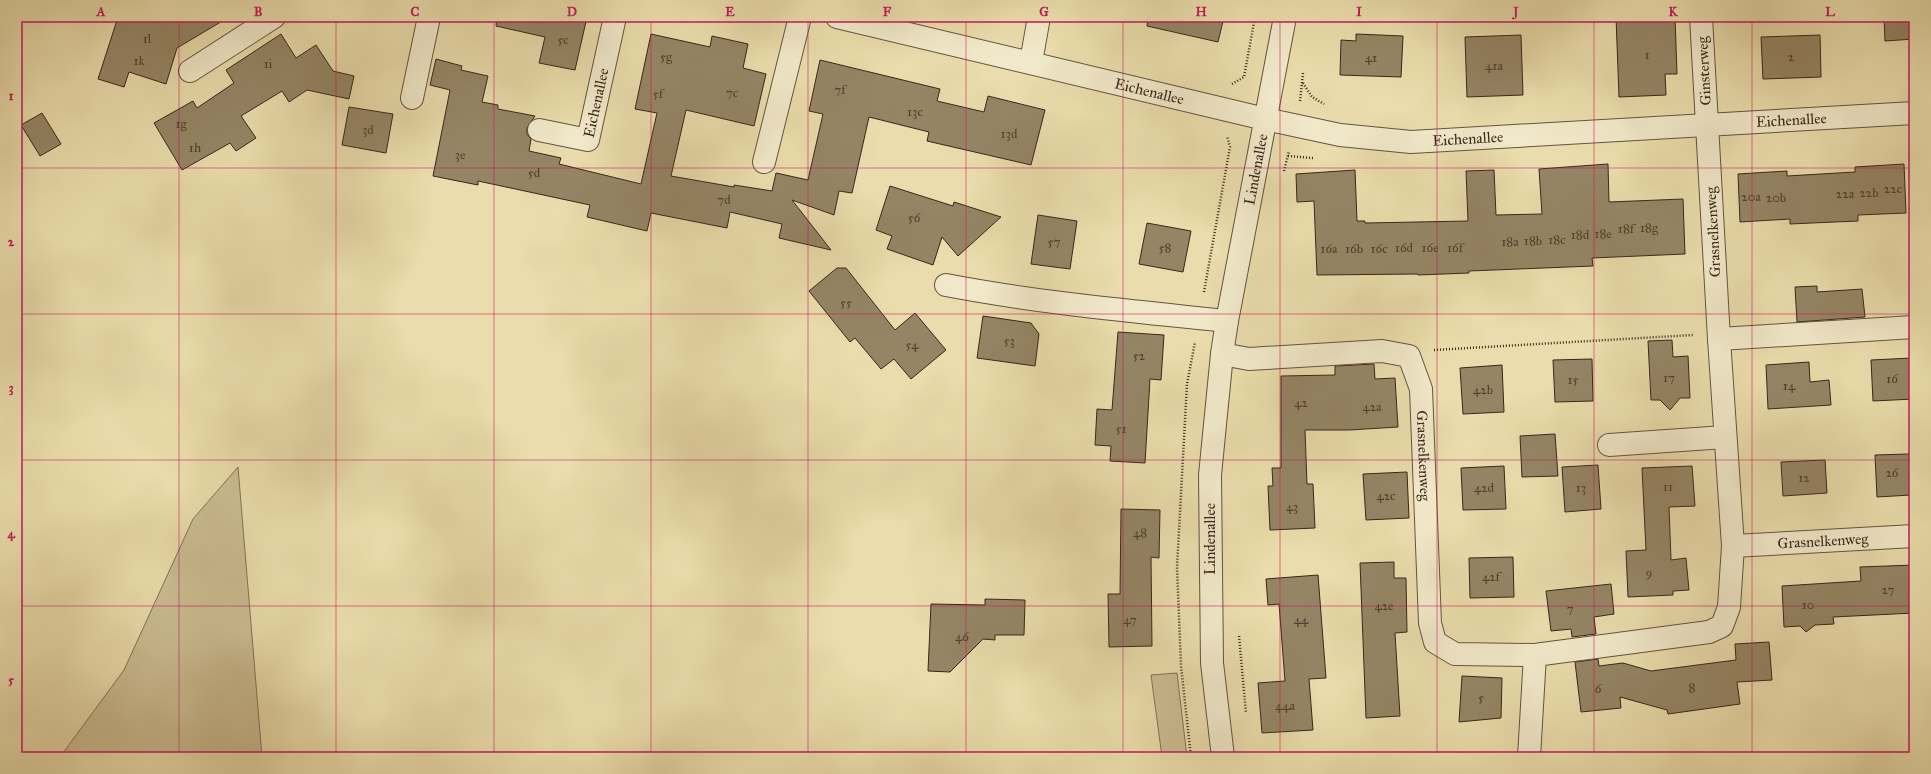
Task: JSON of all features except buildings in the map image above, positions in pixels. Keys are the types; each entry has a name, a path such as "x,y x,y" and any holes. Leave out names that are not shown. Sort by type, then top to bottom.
{"street":[{"path":"190,71 274,17"},
{"path":"412,98 429,17"},
{"name":"Eichenallee","path":"538,130 588,140 616,17"},
{"path":"764,162 800,17"},
{"path":"1031,62 1039,17"},
{"name":"Lindenallee","path":"1222,757 1212,663 1210,475 1222,354 1227,321 1285,17"},
{"name":"Ginsterweg","path":"1701,17 1707,126"},
{"name":"Eichenallee","path":"847,18 1340,135 1411,142 1914,113"},
{"name":"Grasnelkenweg","path":"1408,356 1421,389 1430,623 1435,642 1455,654 1535,655 1709,632 1722,626 1729,607 1733,546 1725,437 1707,126"},
{"path":"946,285 1006,297 1094,308 1227,321"},
{"path":"1719,339 1914,328"},
{"path":"1222,354 1249,359 1382,352 1408,356"},
{"path":"1609,445 1725,437"},
{"name":"Grasnelkenweg","path":"1733,546 1914,536"},
{"path":"1529,757 1535,655"}],"path":[{"path":"1282,177 1296,125 1303,82"},
{"path":"1408,356 1433,350 1699,334 1719,339"},
{"path":"1239,633 1246,720"}],"shaded area":[{"path":"238,467 262,757 60,757 124,670 193,519"},
{"path":"1177,673 1187,757 1162,757 1151,675"}]}
